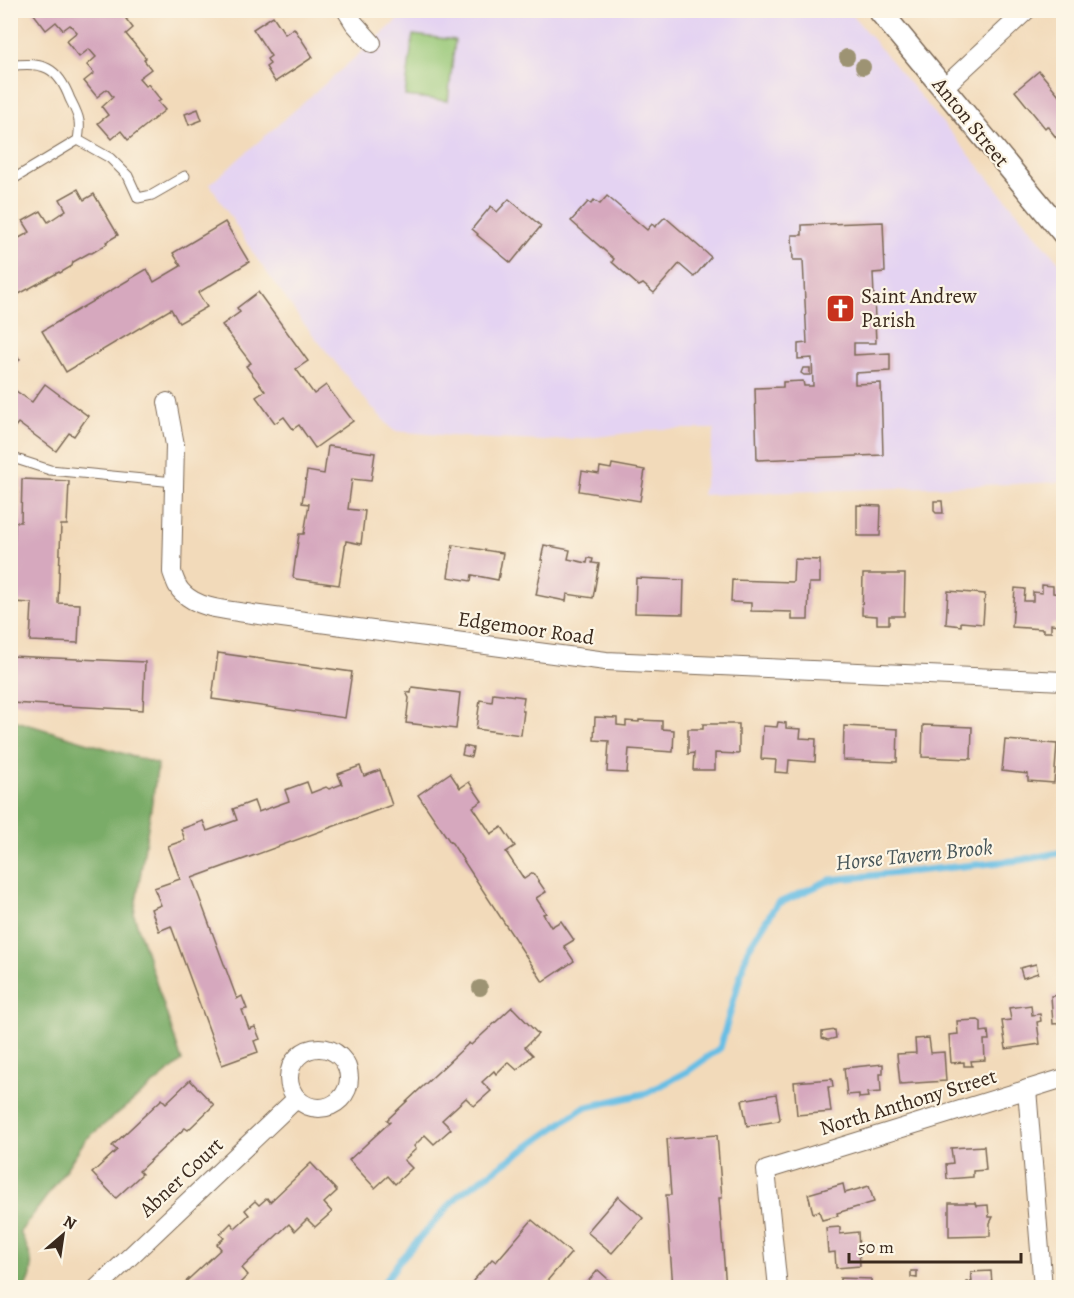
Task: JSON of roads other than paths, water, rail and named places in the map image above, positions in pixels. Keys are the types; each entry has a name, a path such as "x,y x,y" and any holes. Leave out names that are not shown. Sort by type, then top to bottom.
{"street":[{"path":"346,10 372,43"},
{"name":"Anton Street","path":"879,10 1064,234"},
{"path":"943,88 1027,10"},
{"name":"Edgemoor Road","path":"167,402 175,445 172,572 183,594 209,607 606,661 1064,681"},
{"name":"North Anthony Street","path":"778,1287 766,1170 1064,1078"},
{"path":"1027,1089 1043,1287"},
{"name":"Abner Court","path":"97,1287 296,1099"}],"lane":[{"path":"10,66 40,66 55,73 64,84 79,121 78,140"},
{"path":"78,140 110,158 128,176 138,198 152,195 185,176"},
{"path":"10,182 78,140"},
{"path":"10,457 50,470 174,482"}],"waterway":[{"name":"Horse Tavern Brook","path":"380,1288 401,1259 459,1195 583,1108 647,1093 688,1071 720,1048 748,949 777,904 830,880 1021,860 1064,852"}],"place":[{"name":"Saint Andrew Parish","path":"840,308"}]}
